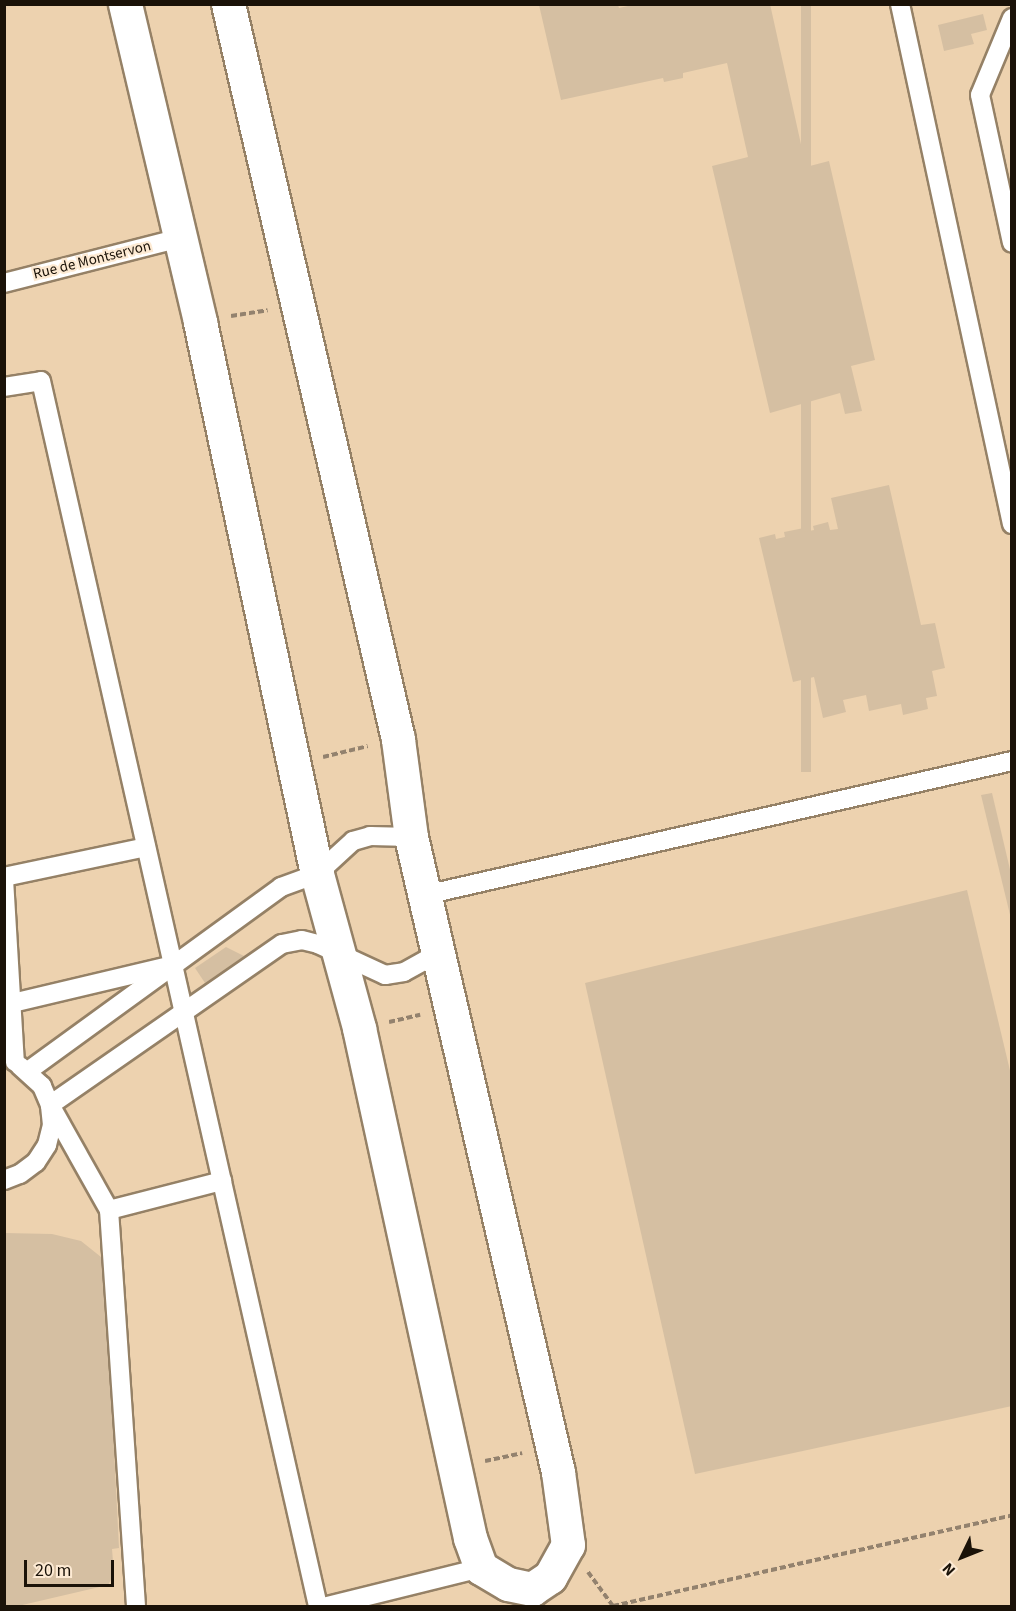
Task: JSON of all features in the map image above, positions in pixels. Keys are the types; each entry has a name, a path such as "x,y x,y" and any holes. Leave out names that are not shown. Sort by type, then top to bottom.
{"street":[{"path":"125,4 200,322 317,874 359,1028 470,1538 481,1568 508,1584 532,1589 550,1577 568,1545 552,1446 453,1007 411,837 398,739 295,304 228,4"}],"lane":[{"path":"900,4 1011,524"},
{"path":"1011,18 980,95 1011,243"},
{"name":"Rue de Montservon","path":"4,283 180,238"},
{"path":"4,387 41,381 182,1014 318,1606"},
{"path":"425,895 1011,761"},
{"path":"16,1065 173,966 281,887 317,874 352,841 370,836 411,837"},
{"path":"136,1606 109,1210 50,1105 42,1086 16,1065 8,1004 4,878 146,847"},
{"path":"50,1105 282,944 302,940 385,975 404,972 438,953"},
{"path":"8,1004 173,966"},
{"path":"4,1180 21,1174 36,1162 47,1145 52,1125 50,1105"},
{"path":"109,1210 222,1181"},
{"path":"327,1606 481,1568"}],"path":[{"path":"200,322 295,304"},
{"path":"294,764 398,739"},
{"path":"359,1028 453,1007"},
{"path":"454,1467 552,1446"},
{"path":"568,1545 611,1606 1011,1515"}],"shaded area":[{"path":"5,5 1011,5 1011,1606 5,1606"}],"building":[{"path":"637,4 770,4 806,167 829,161 875,360 851,366 862,411 845,414 840,393 770,413 712,166 748,157 727,63 683,73 683,78 664,82 663,78 561,100 539,5 618,5 619,8"},
{"path":"801,4 811,4 811,772 801,772"},
{"path":"983,14 987,30 971,34 974,44 944,51 938,25"},
{"path":"889,485 921,625 935,623 945,668 932,671 937,696 926,698 928,709 903,715 901,704 869,711 866,695 843,700 846,712 823,718 814,677 793,682 759,538 775,534 776,539 785,537 784,532 804,528 804,532 814,530 813,526 828,522 830,530 838,529 831,498"},
{"path":"992,793 1012,878 1012,923 981,795"},
{"path":"967,890 1012,1079 1012,1406 695,1474 585,983"},
{"path":"226,947 244,956 205,983 195,968"},
{"path":"4,1233 52,1234 81,1241 101,1257 105,1268 119,1548 112,1549 114,1574 108,1585 18,1606 4,1606"}]}
